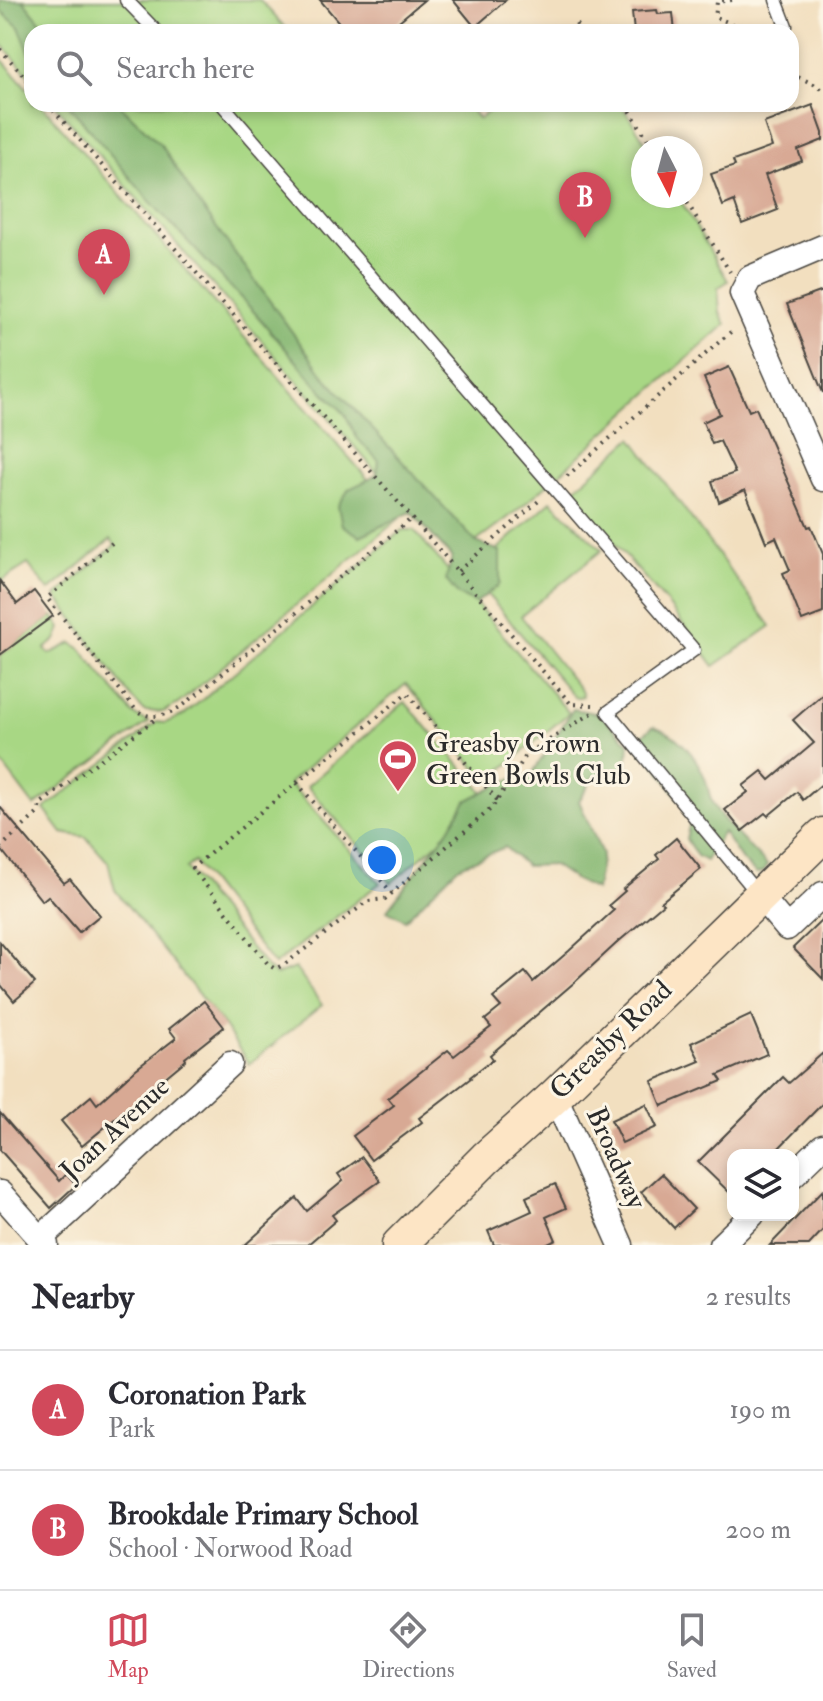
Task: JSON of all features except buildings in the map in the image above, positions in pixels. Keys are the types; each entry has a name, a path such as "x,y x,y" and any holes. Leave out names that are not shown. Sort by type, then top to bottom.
{"main road":[{"name":"Greasby Road","path":"399,1245 823,835"}],"street":[{"path":"823,247 750,278 742,293 823,479"},
{"path":"760,896 787,928 823,894"},
{"name":"Joan Avenue","path":"43,1242 230,1064"},
{"name":"Broadway","path":"555,1096 621,1245"},
{"path":"799,1169 823,1146"},
{"path":"0,1193 43,1242"},
{"path":"721,1245 746,1221"}],"lane":[{"path":"126,0 149,24"},
{"path":"776,0 785,24"},
{"path":"229,112 694,650 608,712 760,896"}],"path":[{"path":"732,0 717,2 715,17 732,24"},
{"path":"0,49 24,76"},
{"path":"799,78 823,90"},
{"path":"55,112 571,704 598,706 608,712"},
{"path":"631,112 646,136"},
{"path":"690,208 735,280 744,289"},
{"path":"458,572 751,314"},
{"path":"112,543 47,598 136,710 142,715 159,716 172,713 185,704 412,518"},
{"path":"497,800 407,693 192,868 275,969 368,901 385,899 492,808 527,754 594,712 608,712"},
{"path":"0,848 38,813 40,804 159,716"},
{"path":"297,783 392,893"}],"green space":[{"path":"0,0 260,0 282,24 24,24 24,70 0,42"},
{"path":"0,0 23,0 42,24 24,24 24,39 19,27 0,10"},
{"path":"0,57 24,85 24,112 48,112 401,517 178,704 163,712 144,711 131,697 56,596 115,545 111,539 49,591 28,564 0,582"},
{"path":"61,112 473,112 479,119 488,112 626,112 641,136 631,136 631,208 685,208 728,281 718,288 720,313 726,324 542,489 452,558"},
{"path":"75,112 127,112 162,146 195,198 324,376 476,542 500,551 500,584 476,603 458,595 446,580 452,557 411,512 360,536 342,525 338,506 349,489 377,474 379,461 357,438 345,414 148,199"},
{"path":"632,438 771,626 714,666 667,603 570,493"},
{"path":"551,501 602,550 521,616 581,691 583,696 575,698 470,574"},
{"path":"402,530 414,530 569,713 487,782 406,684 289,783 380,883 274,965 194,862 186,868 268,969 276,975 295,968 322,1005 249,1064 224,1026 115,890 108,862 86,837 62,833 44,809 157,722 165,723 184,715"},
{"path":"53,616 61,628 56,640 45,649 50,654 72,643 81,649 134,715 149,722 34,806 0,761 0,655"},
{"name":"Greasby Crown Green Bowls Club","path":"405,702 489,799 391,883 307,786"},
{"path":"573,709 600,714 629,743 627,769 619,778 594,776 579,801 602,854 596,890 553,865 526,866 505,847 458,867 405,920 387,910 449,829 466,801 502,782 532,774"},
{"path":"653,726 678,739 691,753 701,769 716,810 767,865 763,872 756,874 741,859 723,832 706,861 697,856 686,839 691,817 638,739"}],"place":[{"name":"Brookdale Primary School","path":"585,238"},
{"name":"Coronation Park","path":"104,295"},
{"name":"Greasby Crown Green Bowls Club","path":"398,793"}]}
